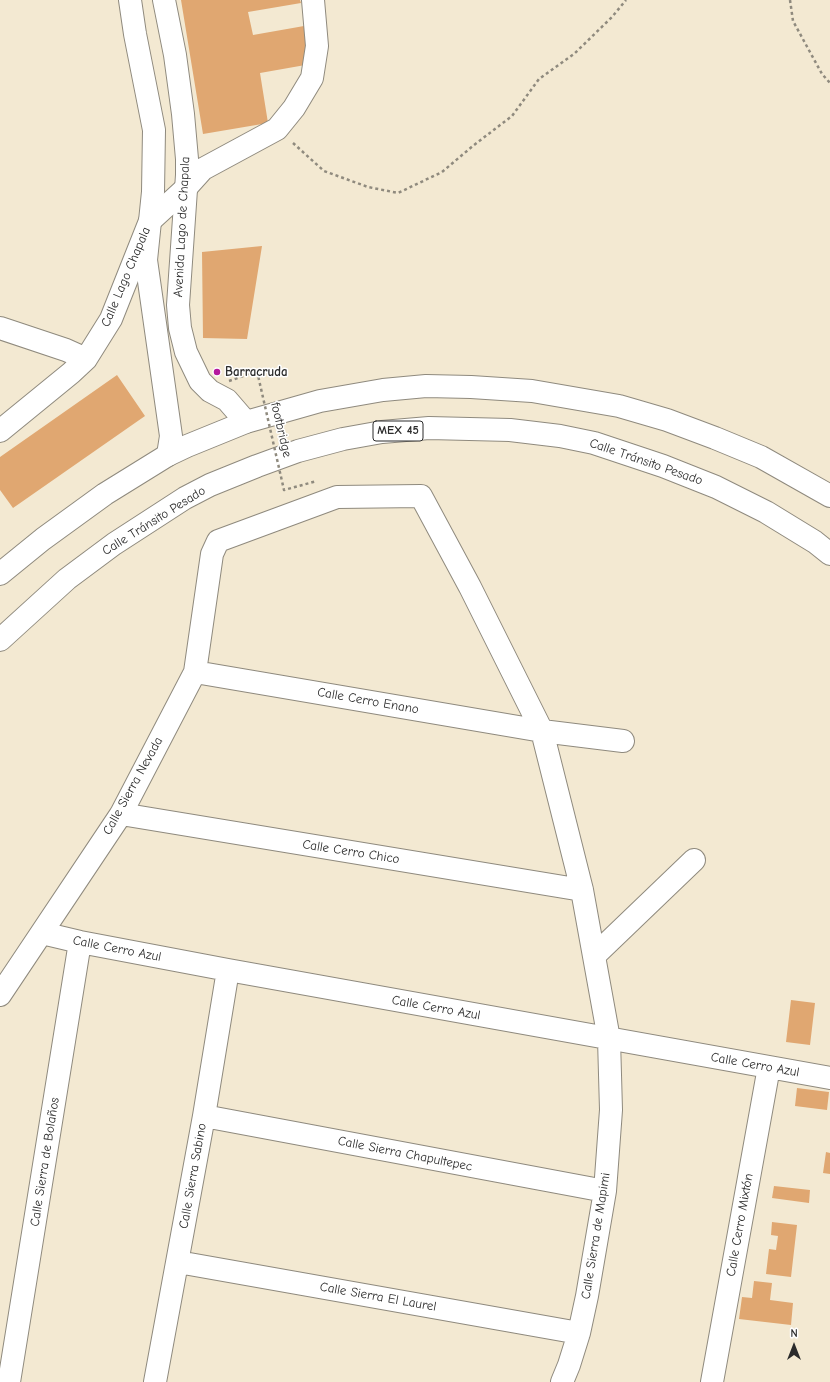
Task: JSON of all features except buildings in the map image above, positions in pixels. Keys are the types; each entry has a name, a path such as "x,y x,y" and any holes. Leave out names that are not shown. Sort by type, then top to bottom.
{"street":[{"path":"277,129 294,108 312,78 317,46 313,0"},
{"path":"132,9 165,5"},
{"name":"Avenida Lago de Chapala","path":"165,5 183,114 187,159 178,304 180,328 186,352 200,381 210,391 227,400 246,422"},
{"name":"Avenida Lago de Chapala","path":"132,9 154,130 153,192 146,260 172,436 168,455"},
{"name":"Calle Lago Chapala","path":"0,431 86,359 111,320 150,222 185,189 203,169 277,129"},
{"path":"0,328 66,350 86,359"},
{"path":"0,574 43,539 105,494 168,455 219,432 246,422 320,401 383,390 426,386 532,391 618,406 666,420 762,457 830,496"},
{"name":"Calle Tránsito Pesado","path":"0,640 67,578 114,544 185,498 210,485 298,451 343,439 382,432 429,428 510,430 560,436 594,443 663,466 716,487 766,512 815,542 830,554"},
{"name":"Calle Sierra de Mapimi","path":"212,554 218,541 337,497 420,496 470,587 542,731 582,890 609,1039 611,1110 605,1191 587,1296 579,1333 562,1382"},
{"name":"Calle Sierra Nevada","path":"0,996 121,814 195,672 212,554"},
{"name":"Calle Cerro Enano","path":"195,672 542,731 623,741"},
{"name":"Calle Cerro Chico","path":"121,814 582,890"},
{"path":"594,955 694,860"},
{"name":"Calle Cerro Azul","path":"42,933 80,942 228,970 830,1078"},
{"name":"Calle Sierra de Bolaños","path":"9,1382 80,942"},
{"name":"Calle Sierra Sabino","path":"155,1382 204,1116 228,970"},
{"name":"Calle Cerro Mixtón","path":"712,1382 769,1067"},
{"name":"Calle Sierra Chapultepec","path":"204,1116 605,1191"},
{"name":"Calle Sierra El Laurel","path":"178,1262 579,1333"}],"path":[{"path":"277,129 324,171 368,187 398,193 442,172 512,116 540,79 574,54 612,17 626,0"},
{"path":"790,0 793,21 822,74 830,83"},
{"name":"footbridge","path":"229,381 257,371 284,490 317,481"}],"place":[{"name":"Barracruda","path":"217,372"}]}
